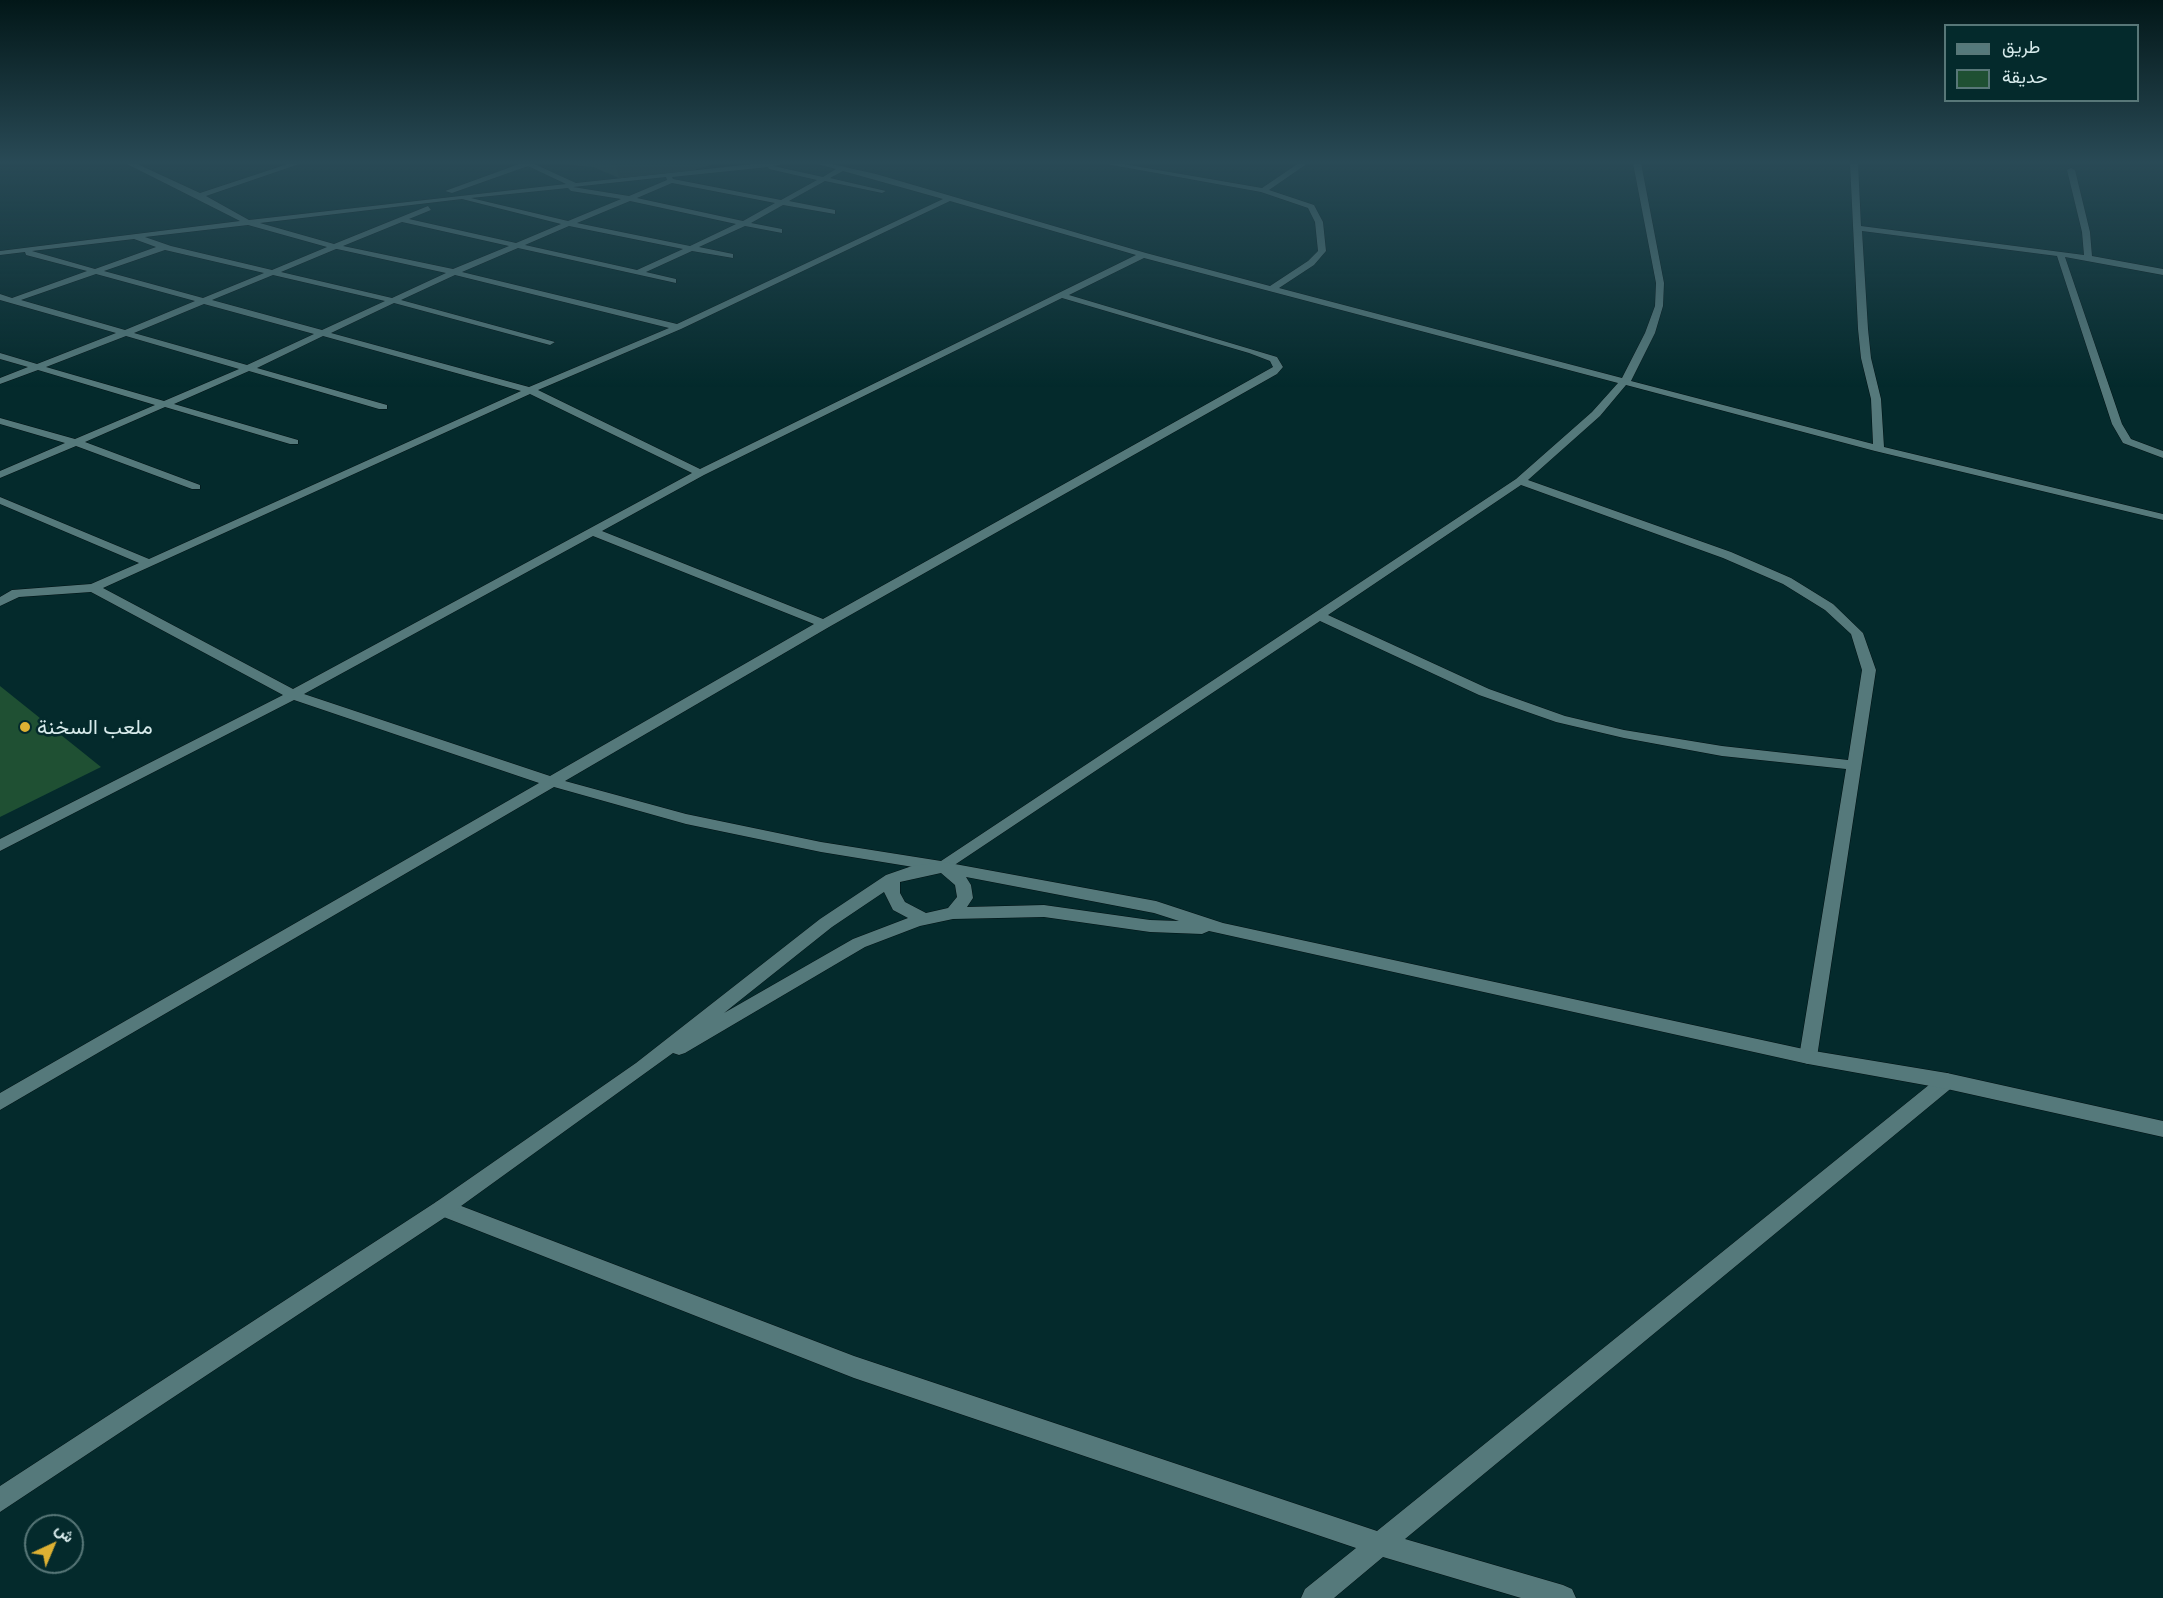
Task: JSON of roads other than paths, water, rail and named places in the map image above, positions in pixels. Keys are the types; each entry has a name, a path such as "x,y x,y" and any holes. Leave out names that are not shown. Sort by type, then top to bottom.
{"street":[{"path":"0,254 122,238"},
{"path":"138,238 164,247 391,300 550,342"},
{"path":"0,305 188,238"},
{"path":"303,238 678,327"},
{"path":"0,381 123,334 198,301 359,238"},
{"path":"481,238 673,281"},
{"path":"0,475 246,369 391,300 537,238"},
{"path":"638,238 730,256"},
{"path":"638,273 714,238"},
{"path":"0,588 16,592 93,588 530,390 678,327 867,238"},
{"path":"1082,238 1879,449 2163,517"},
{"path":"1273,288 1311,263 1322,251 1322,238"},
{"path":"0,1500 443,1208 642,1068 826,923 892,879 912,872 944,867 1520,481 1596,414 1626,380 1650,333 1659,306 1660,283 1651,238"},
{"path":"1859,238 1863,328 1866,358 1876,399 1879,449"},
{"path":"1933,238 2088,258 2163,272"},
{"path":"2086,238 2088,258"},
{"path":"22,251 316,334 530,390 700,473"},
{"path":"2060,254 2116,424 2127,441 2163,455"},
{"path":"0,846 293,695 700,473 1143,255"},
{"path":"0,1102 824,624 1274,372 1278,367 1274,359 1252,351 1060,294"},
{"path":"0,297 383,407"},
{"path":"0,356 165,402 294,442"},
{"path":"0,421 77,443 196,487"},
{"path":"1520,481 1727,555 1787,581 1829,608 1857,633 1869,670 1852,765 1808,1057"},
{"path":"0,500 149,563"},
{"path":"593,532 824,624"},
{"path":"93,588 293,695 553,782 686,819 821,847 944,867 1156,907 1221,929 1808,1057 1947,1081 2163,1129"},
{"path":"0,602 16,592"},
{"path":"1317,615 1484,692 1561,719 1624,734 1722,751 1852,765"},
{"path":"944,867 958,877 963,885 965,898 953,913"},
{"path":"892,879 892,893 899,906 924,919"},
{"path":"642,1068 723,1024 859,943 924,919 953,913 1044,911 1150,926 1221,929"},
{"path":"1314,1598 1947,1081"},
{"path":"443,1208 854,1367 1380,1544 1563,1598"}],"place":[{"name":"ملعب السخنة","path":"25,727"}]}
